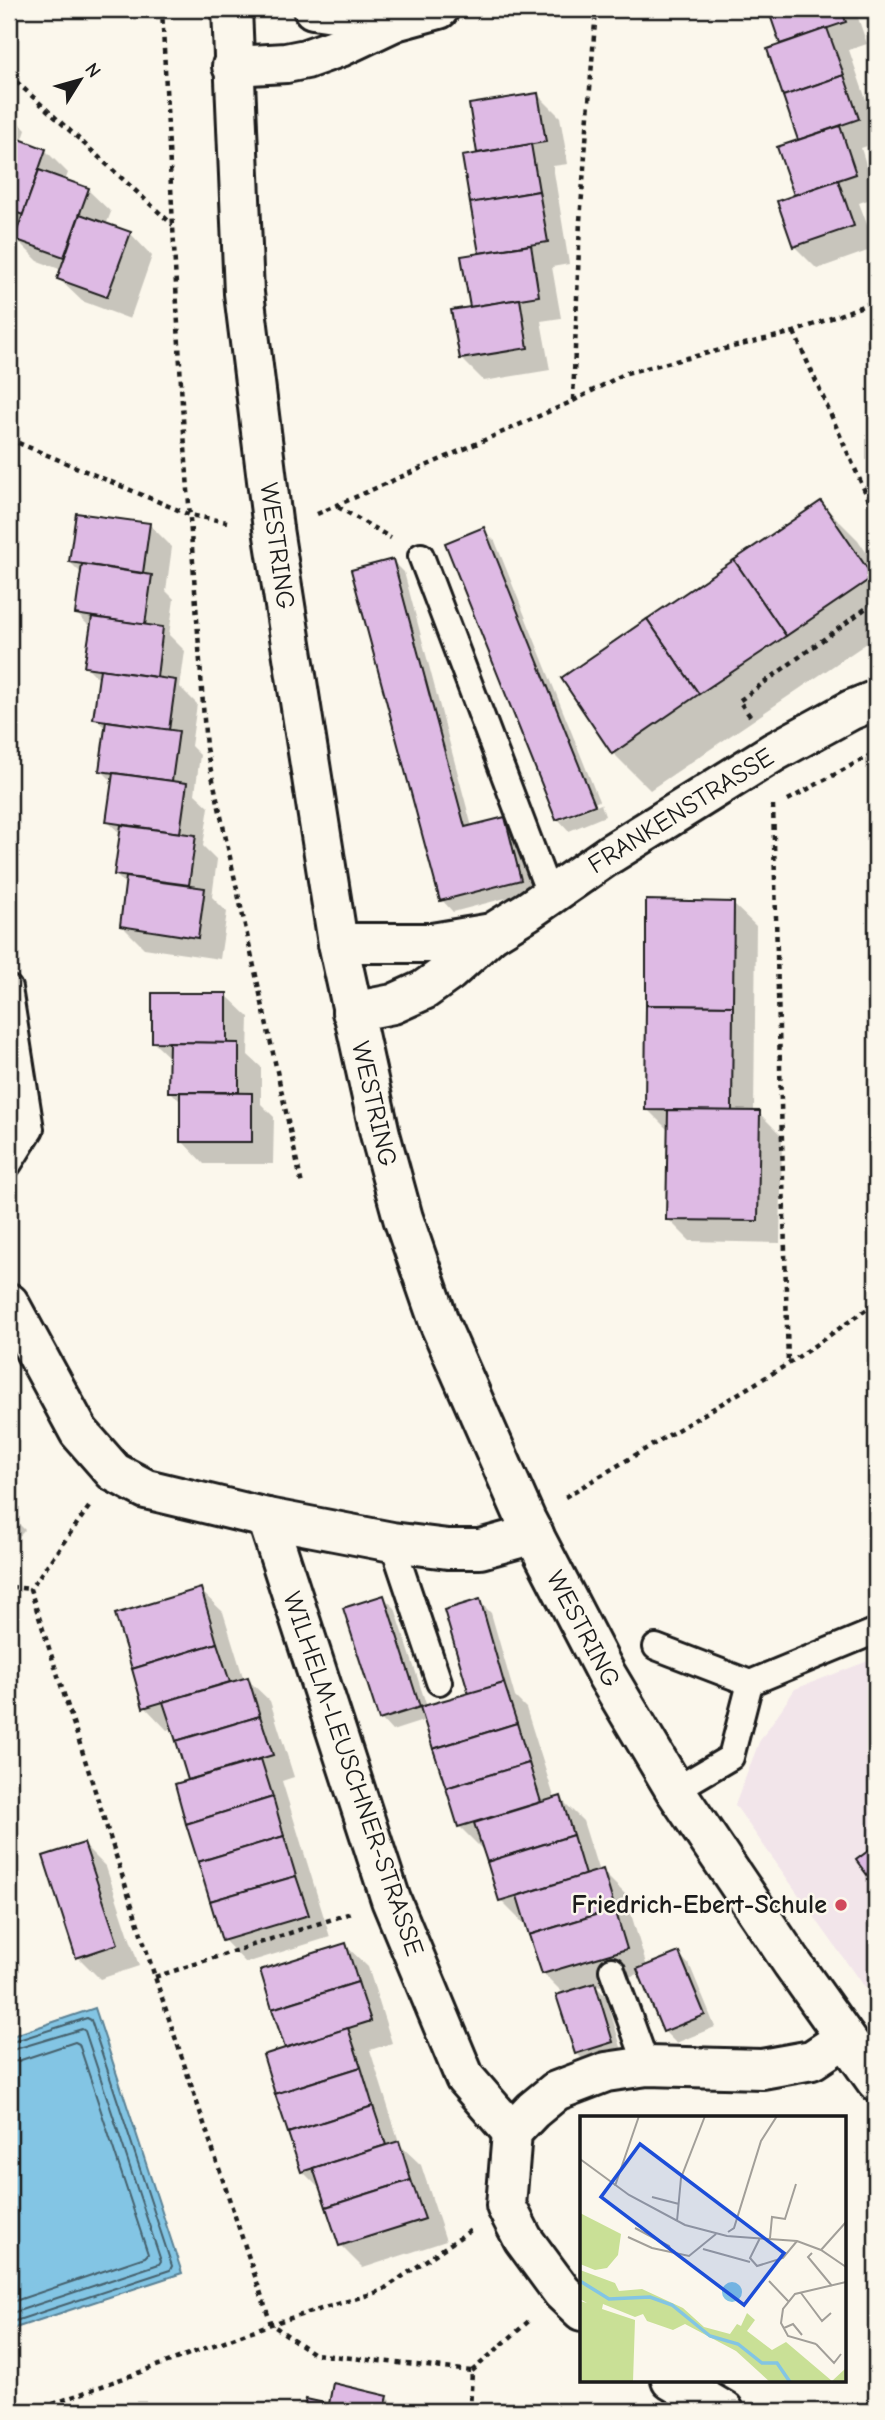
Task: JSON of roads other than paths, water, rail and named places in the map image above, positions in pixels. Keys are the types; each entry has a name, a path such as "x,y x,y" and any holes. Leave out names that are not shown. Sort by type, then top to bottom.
{"street":[{"name":"WESTRING","path":"232,9 232,66 244,293 274,529 338,943 380,1134 402,1218 440,1325 530,1527 606,1674 675,1790 876,2081"},
{"path":"313,9 395,21"},
{"path":"232,66 306,59 340,47 395,21 439,9"},
{"name":"FRANKENSTRASSE","path":"352,1012 393,1004 424,990 449,972 492,933 610,854 774,752 851,710 876,700"},
{"name":"FRANKENSTRASSE","path":"338,943 432,943 492,933"},
{"path":"9,1303 79,1432 114,1472 146,1489 267,1518 392,1542 448,1549 480,1549 530,1527"},
{"name":"WILHELM-LEUSCHNER-STRASSE","path":"267,1518 391,1900 465,2078 512,2132"},
{"path":"572,2302 523,2239 506,2206 512,2132 533,2110 556,2091 606,2072 647,2066 762,2068 812,2060 845,2038"},
{"path":"674,2382 724,2411"}],"lane":[{"path":"421,556 550,896"},
{"path":"9,988 31,1129 9,1164"},
{"path":"392,1542 439,1682"},
{"path":"656,1647 750,1683 876,1631"},
{"path":"675,1790 731,1756 750,1683"},
{"path":"612,1970 647,2066"}],"water":[{"path":"95,2008 182,2273 9,2330 9,2037"}],"place":[{"name":"Friedrich-Ebert-Schule","path":"841,1905"}]}
